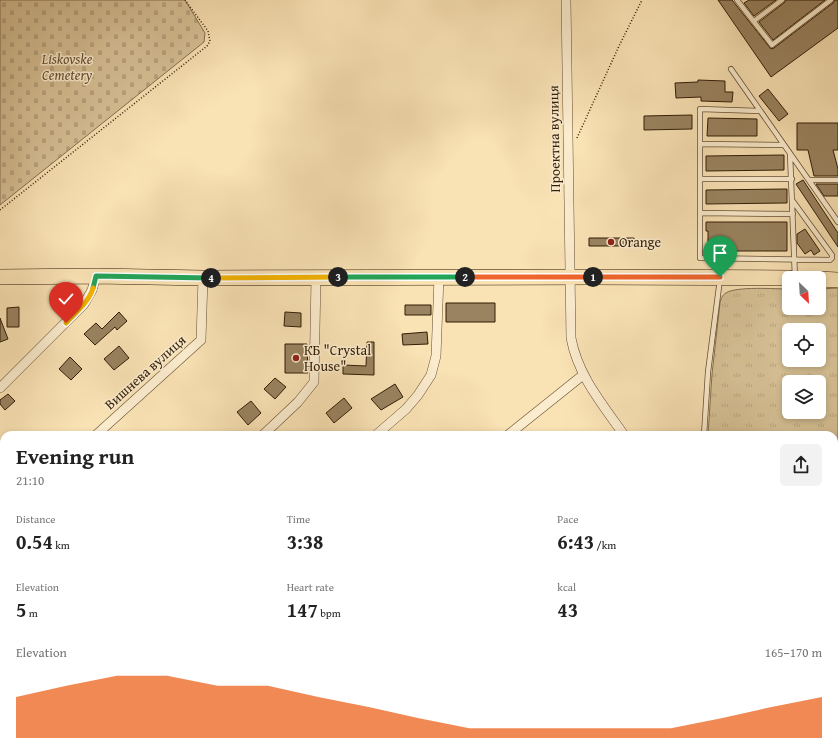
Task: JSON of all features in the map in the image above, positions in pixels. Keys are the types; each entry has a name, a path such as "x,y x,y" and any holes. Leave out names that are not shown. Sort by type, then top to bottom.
{"main road":[{"path":"0,277 782,278"},
{"path":"826,279 838,280"}],"street":[{"name":"Проектна вулиця","path":"566,0 570,338 575,358 583,375 621,431"},
{"path":"0,388 84,304 92,290 96,276"},
{"path":"381,431 406,409 418,395 431,375 436,356 439,277"},
{"name":"Вишнева вулиця","path":"100,431 201,340 202,278"},
{"path":"267,431 298,402 314,382 316,278"},
{"path":"513,431 583,375"}],"lane":[{"path":"738,0 772,45 831,0"},
{"path":"754,21 782,0"},
{"path":"731,69 838,222"},
{"path":"760,111 700,109 700,258 829,260 832,257 792,200"},
{"path":"700,144 784,145"},
{"path":"790,153 796,271"},
{"path":"700,179 792,179"},
{"path":"809,180 838,180"},
{"path":"700,213 793,214"},
{"path":"704,431 708,372 720,277"}],"path":[{"path":"0,210 207,46 210,41 208,31 185,0"},
{"path":"569,156 619,46 642,0"}],"green space":[{"name":"Liskovske Cemetery","path":"0,0 185,0 205,33 204,42 0,205"},
{"path":"756,288 782,289 782,315 826,315 826,289 838,288 838,431 708,431 712,374 721,299 726,293 731,291"}],"building":[{"path":"718,0 732,0 771,49 835,0 838,0 838,28 771,77"},
{"path":"749,0 776,0 754,16 744,3"},
{"path":"786,0 825,0 773,40 759,22"},
{"path":"698,80 725,81 725,92 733,92 732,102 701,101 701,97 676,98 675,83 698,82"},
{"path":"768,89 788,114 779,121 759,96"},
{"path":"692,115 692,129 644,130 644,116"},
{"path":"708,118 757,119 757,136 707,136"},
{"path":"797,123 838,123 838,150 833,150 838,169 838,176 814,176 808,150 797,150"},
{"path":"784,155 784,170 706,171 706,156"},
{"path":"803,180 838,233 838,247 796,184"},
{"path":"816,184 838,184 838,196 824,196"},
{"path":"787,189 787,203 706,204 706,190"},
{"path":"706,222 787,222 787,251 708,251 708,231 706,231"},
{"path":"805,229 820,251 814,255 811,250 805,254 797,243 797,234"},
{"name":"Orange","path":"589,238 634,238 634,246 589,246"},
{"path":"446,303 495,303 495,322 446,322"},
{"path":"405,305 431,305 431,315 405,315"},
{"path":"19,307 19,327 7,327 7,308"},
{"path":"119,312 127,321 117,330 115,327 95,345 84,334 96,323 102,329"},
{"path":"285,312 301,313 301,327 284,326"},
{"path":"0,318 8,339 0,342"},
{"path":"427,332 428,344 403,345 402,334"},
{"path":"367,342 374,342 374,375 343,374 343,365 366,366"},
{"name":"КБ \"Crystal House\"","path":"285,344 307,344 308,373 285,373"},
{"path":"119,346 129,358 114,370 104,359"},
{"path":"70,357 82,369 71,380 59,369"},
{"path":"275,378 286,387 275,399 264,389"},
{"path":"395,384 403,397 381,410 371,399"},
{"path":"8,394 15,401 5,410 0,404 0,400"},
{"path":"344,398 352,408 334,423 326,413"},
{"path":"251,401 261,413 248,425 237,412"}],"place":[{"name":"Orange","path":"611,242"},
{"name":"КБ \"Crystal House\"","path":"296,358"}],"route":[{"path":"66,323 89,297 96,276 202,278 720,277"}]}
